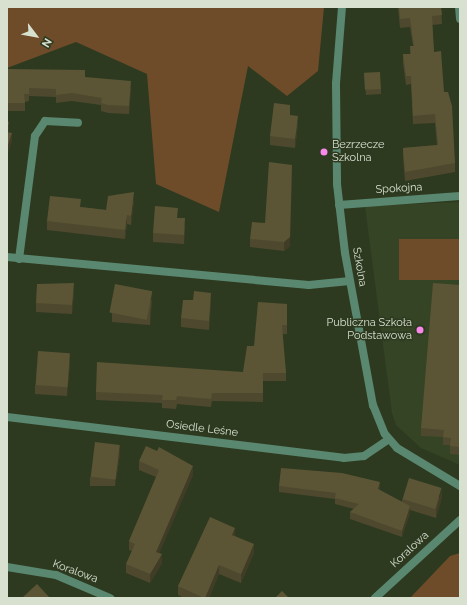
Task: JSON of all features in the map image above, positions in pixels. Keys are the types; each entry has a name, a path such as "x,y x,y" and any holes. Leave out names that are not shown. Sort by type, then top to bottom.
{"street":[{"name":"Szkolna","path":"342,7 335,121 339,205 350,281 373,405 388,440 411,460 460,486"},
{"path":"459,7 460,18"},
{"path":"19,258 35,136 45,121 78,123"},
{"name":"Spokojna","path":"339,205 460,196"},
{"path":"7,257 309,285 350,281"},
{"name":"Osiedle Leśne","path":"7,417 344,458 364,456 388,440"},
{"name":"Koralowa","path":"375,598 460,520"},
{"name":"Koralowa","path":"7,567 56,574 110,598"}],"shaded area":[{"path":"7,7 324,7 318,71 287,96 248,66 219,212 156,184 147,74 76,42 7,68"},
{"name":"Publiczna Szkoła Podstawowa","path":"460,202 460,465 421,448 396,425 392,413 365,206"},
{"path":"399,239 460,239 460,280 399,280"},
{"path":"460,553 460,598 410,598 450,556"}],"building":[{"path":"399,7 441,7 442,15 432,16 434,52 441,51 444,92 448,92 452,106 455,163 405,172 403,148 438,145 435,114 413,116 411,76 406,76 403,54 411,54 410,46 414,46 410,18 400,19"},
{"path":"7,69 85,70 85,77 131,81 129,106 108,105 101,103 102,98 72,93 56,95 56,89 29,88 29,94 24,94 25,103 7,103"},
{"path":"380,72 381,89 365,90 364,73"},
{"path":"274,103 290,105 290,115 298,116 295,139 270,136"},
{"path":"7,132 12,133 7,148"},
{"path":"269,162 292,165 290,237 284,242 250,239 252,222 265,223"},
{"path":"134,192 131,216 127,215 125,230 47,221 50,196 81,199 80,207 106,210 108,196"},
{"path":"155,206 178,208 177,218 185,218 184,235 153,233"},
{"path":"74,283 72,305 36,303 37,284"},
{"path":"433,283 460,285 460,447 450,446 451,438 443,437 444,430 421,428"},
{"path":"115,284 152,291 147,320 109,312"},
{"path":"194,291 211,293 209,321 181,318 183,300 193,300"},
{"path":"258,302 287,304 287,325 282,325 286,373 263,373 263,393 212,393 211,399 177,396 176,400 162,400 163,395 96,392 97,362 243,372 247,346 254,346"},
{"path":"38,351 70,353 68,387 36,385"},
{"path":"95,442 120,445 116,480 91,477"},
{"path":"146,446 157,451 159,447 193,466 156,552 162,554 150,574 126,564 135,544 129,541 159,470 139,461"},
{"path":"281,468 342,473 380,482 378,489 410,506 402,531 350,512 359,504 335,498 336,493 279,486"},
{"path":"409,478 442,488 435,509 403,499"},
{"path":"210,517 235,528 232,535 254,544 241,574 219,565 204,598 178,586"},
{"path":"37,584 50,598 22,598"},
{"path":"282,591 289,598 275,598"}],"place":[{"name":"Bezrzecze Szkolna","path":"324,152"},
{"name":"Publiczna Szkoła Podstawowa","path":"420,330"}]}
